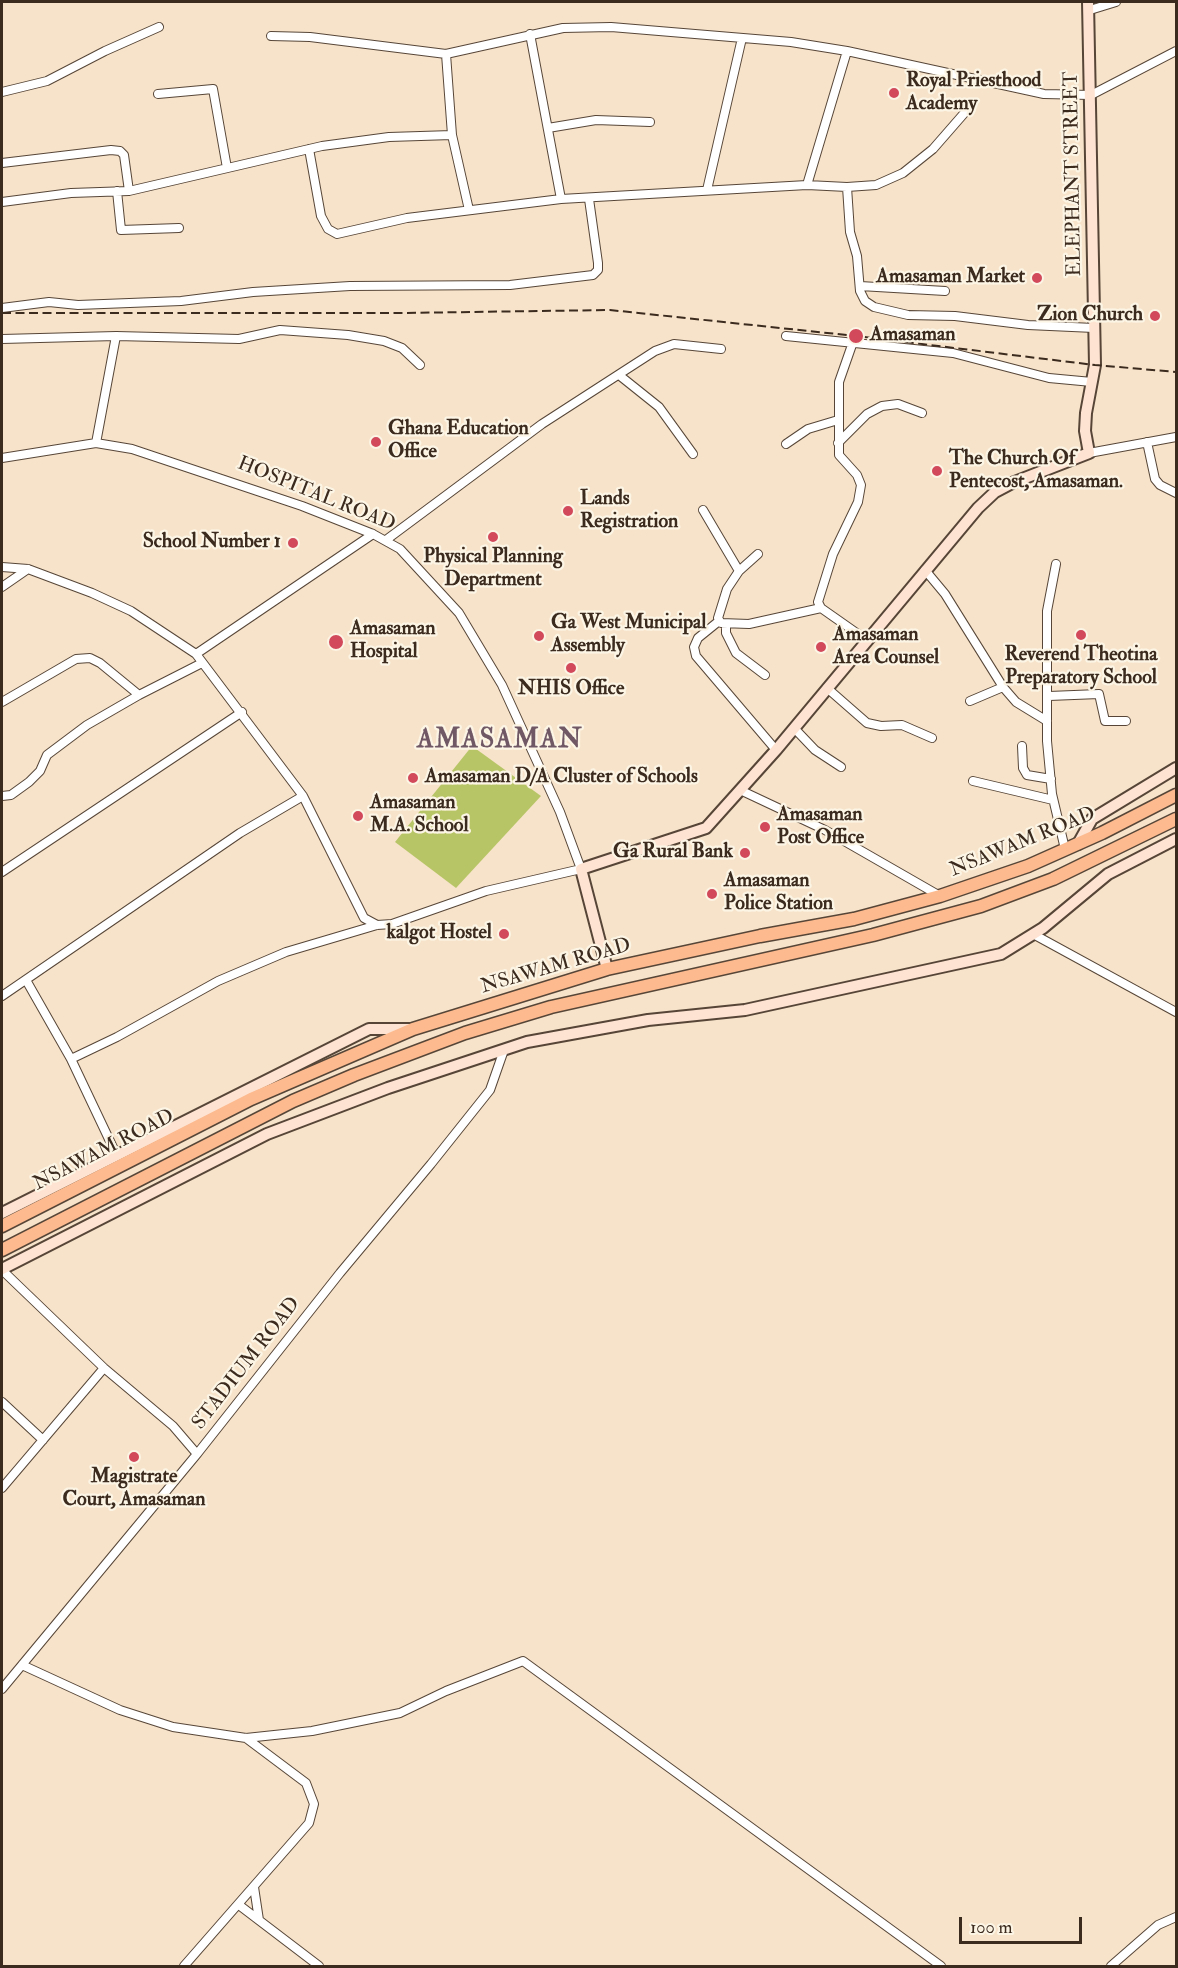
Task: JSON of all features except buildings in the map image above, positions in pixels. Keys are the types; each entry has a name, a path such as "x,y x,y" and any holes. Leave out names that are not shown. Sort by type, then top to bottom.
{"highway":[{"name":"NSAWAM ROAD","path":"2,1226 241,1104 412,1029 607,969 760,936 854,919 940,896 1078,844 1176,795"},
{"name":"NSAWAM ROAD","path":"2,1250 293,1101 465,1033 551,1007 873,935 981,906 1053,879 1176,819"}],"main road":[{"name":"ELEPHANT STREET","path":"1089,6 1095,365 1085,431 1089,453"},
{"path":"581,868 706,828 776,750 925,570 995,492 1089,453"},
{"path":"1078,844 1092,819 1176,768"},
{"path":"2,1269 267,1134 388,1088 527,1042 648,1020 745,1010 1001,954 1033,934 1108,874 1176,839"},
{"name":"HOSPITAL ROAD","path":"581,868 607,969"},
{"path":"2,1213 369,1029 412,1029"}],"street":[{"path":"1089,6 1116,2"},
{"path":"2,92 47,81 105,51 159,27"},
{"path":"271,36 310,37 446,54 563,28 611,27 742,38 847,51 1044,94 1091,95 1176,51"},
{"path":"531,34 561,199"},
{"path":"707,190 742,38"},
{"path":"807,185 847,51"},
{"path":"446,54 452,135 470,210"},
{"path":"158,94 213,89 227,168"},
{"path":"309,149 321,216 328,229 337,234 407,218 561,199 807,185 876,186 903,173 933,149 967,110"},
{"path":"548,128 596,120 650,122"},
{"path":"2,202 71,193 129,191 309,149 389,137 452,135"},
{"path":"2,163 111,150 120,151 124,155 129,191"},
{"path":"847,187 850,232 857,256 860,286 865,301 874,307 908,315 955,316 1028,325 1094,328"},
{"path":"117,191 121,230 179,228"},
{"path":"2,308 49,302 88,305 181,301 247,295 253,292 351,285 510,285 593,275 598,270 598,263 589,199"},
{"path":"860,286 945,291"},
{"path":"2,339 116,336 239,339 280,330 348,335 384,341 402,348 420,365"},
{"path":"96,443 116,336"},
{"path":"786,336 853,342 909,351 953,353 1049,378 1092,382"},
{"path":"853,342 839,382 838,443 839,455 856,475 861,485 858,502 818,595 821,608 868,641"},
{"path":"386,540 488,463 663,346 690,345 721,349"},
{"path":"619,375 659,407 693,454"},
{"path":"838,443 867,414 882,406 898,404 922,413"},
{"path":"786,444 808,429 837,420"},
{"path":"1089,453 1176,437"},
{"path":"1147,442 1155,479 1160,485 1176,493"},
{"name":"HOSPITAL ROAD","path":"2,458 96,443 132,448 270,494 373,534 399,549 459,614 502,685 560,812 581,868"},
{"path":"703,510 739,571"},
{"path":"196,654 373,534"},
{"path":"758,554 739,571 727,589 722,623 736,653 765,675"},
{"path":"1056,564 1047,611 1049,696 1047,721 1053,800 1065,849"},
{"path":"2,567 28,569 59,579 131,611 196,654 242,712 303,796 364,918 377,925"},
{"path":"2,587 28,569"},
{"path":"925,570 945,594 1003,687 1016,702 1047,721"},
{"path":"776,750 696,656 694,647 699,638 722,623 749,624 821,608"},
{"path":"2,702 76,659 90,658 100,663 139,695"},
{"path":"2,796 11,795 29,782 40,771 48,755 87,725 202,663"},
{"path":"970,700 1003,687"},
{"path":"827,688 867,723 881,726 902,725 932,738"},
{"path":"1049,696 1099,694 1106,721 1126,721"},
{"path":"2,872 242,712"},
{"path":"794,728 815,750 841,766"},
{"path":"1022,746 1023,768 1027,775 1051,779"},
{"path":"973,781 1053,800"},
{"path":"740,790 834,835 940,896"},
{"path":"2,996 240,833 303,796"},
{"path":"71,1059 117,1037 218,981 286,952 377,925 392,924 486,891 581,868"},
{"path":"1033,934 1176,1012"},
{"path":"26,980 71,1059 117,1156"},
{"name":"STADIUM ROAD","path":"2,1689 197,1454 490,1090 504,1050"},
{"path":"2,1269 104,1368 173,1426 197,1454"},
{"path":"2,1488 104,1368"},
{"path":"2,1402 43,1440"},
{"path":"22,1665 120,1710 173,1727 246,1738 312,1731 400,1713 446,1691 523,1661 940,1966"},
{"path":"184,1966 309,1823 314,1804 306,1784 246,1738"},
{"path":"254,1887 259,1920"},
{"path":"239,1905 319,1966"},
{"path":"1111,1966 1158,1925 1176,1917"}],"green space":[{"path":"472,746 541,796 456,888 395,842"}],"railway":[{"path":"2,313 401,313 610,310 856,336 1095,365 1176,372"}],"place":[{"name":"Royal Priesthood Academy","path":"894,93"},
{"name":"Amasaman Market","path":"1037,278"},
{"name":"Zion Church","path":"1155,316"},
{"name":"Amasaman","path":"856,336"},
{"name":"Ghana Education Office","path":"376,442"},
{"name":"The Church Of Pentecost, Amasaman.","path":"937,471"},
{"name":"Lands Registration","path":"568,511"},
{"name":"Physical Planning Department","path":"493,537"},
{"name":"School Number 1","path":"293,543"},
{"name":"Reverend Theotina Preparatory School","path":"1081,635"},
{"name":"Ga West Municipal Assembly","path":"539,636"},
{"name":"Amasaman Hospital","path":"336,642"},
{"name":"Amasaman Area Counsel","path":"821,647"},
{"name":"NHIS Office","path":"571,668"},
{"name":"Amasaman D/A Cluster of Schools","path":"413,778"},
{"name":"Amasaman M.A. School","path":"358,816"},
{"name":"Amasaman Post Office","path":"765,827"},
{"name":"Ga Rural Bank","path":"745,853"},
{"name":"Amasaman Police Station","path":"712,894"},
{"name":"kalgot Hostel","path":"504,934"},
{"name":"Magistrate Court, Amasaman","path":"134,1457"}],"district":[{"name":"AMASAMAN","path":"500,741"}]}
